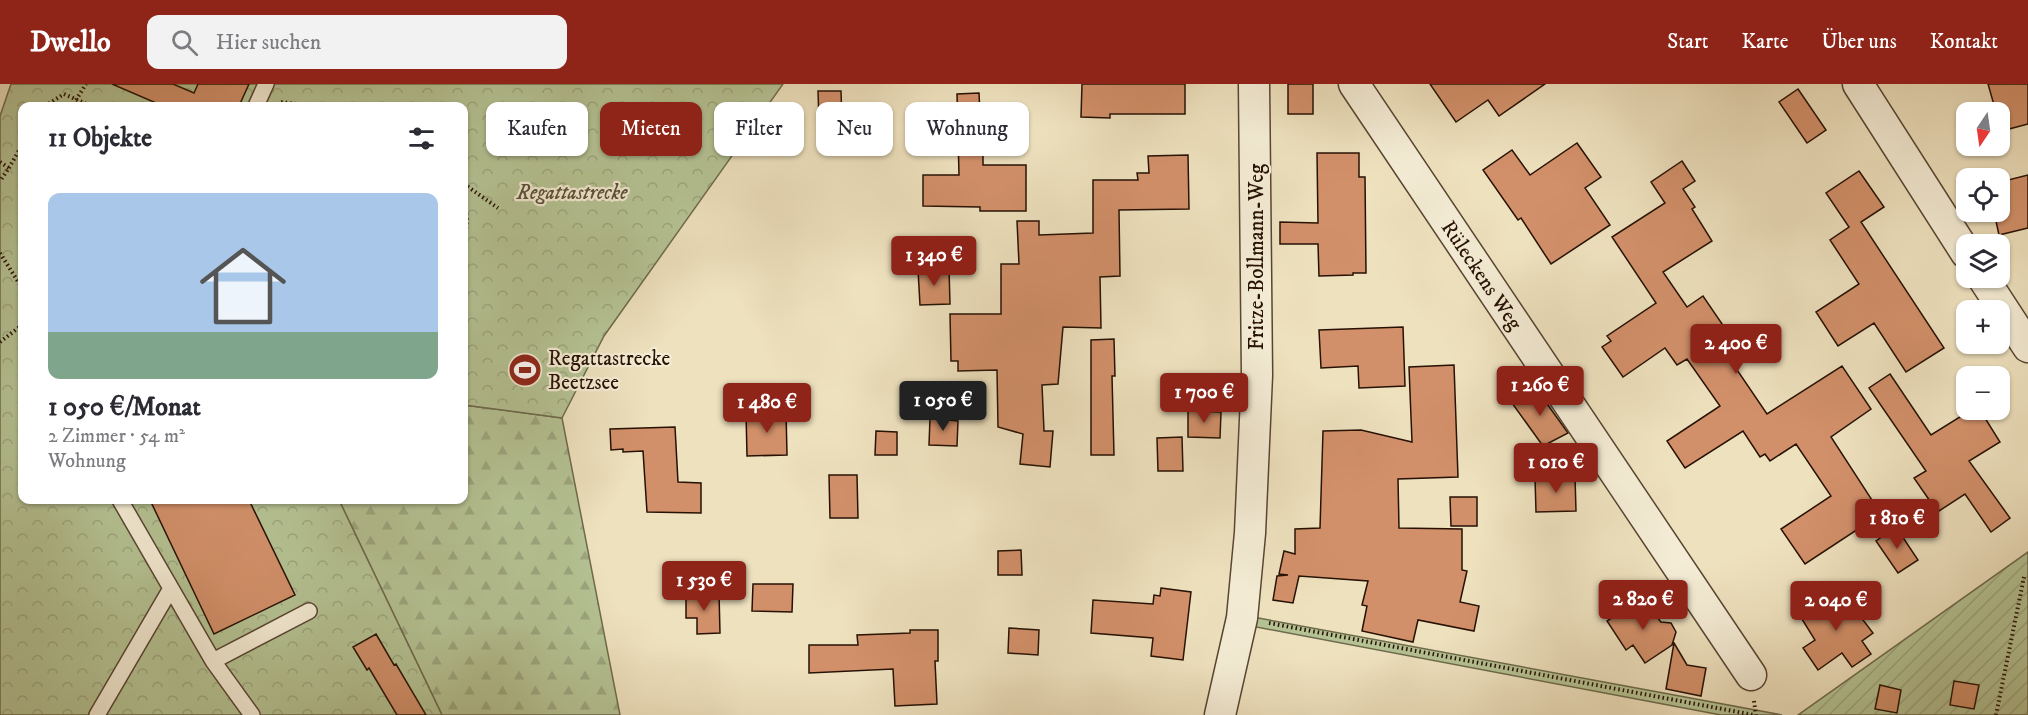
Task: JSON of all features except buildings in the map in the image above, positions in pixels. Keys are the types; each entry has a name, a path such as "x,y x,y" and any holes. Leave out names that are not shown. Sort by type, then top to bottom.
{"street":[{"name":"Fritze-Bollmann-Weg","path":"1220,715 1242,618 1250,533 1257,375 1254,84"},
{"name":"Rüleckens Weg","path":"1354,84 1751,675"},
{"path":"1858,84 1956,236"},
{"path":"1990,288 2028,347"}],"lane":[{"path":"258,102 266,84"},
{"path":"122,504 170,590 213,660 252,715"},
{"path":"97,715 170,590"},
{"path":"213,660 309,611"}],"path":[{"path":"76,100 86,84"},
{"path":"51,102 64,94 81,102"},
{"path":"0,181 18,152"},
{"path":"0,162 9,168"},
{"path":"468,187 498,208"},
{"path":"0,253 18,282"},
{"path":"0,342 18,328"},
{"path":"1996,715 2024,577"},
{"path":"1242,618 1754,715"}],"green space":[{"name":"Regattastrecke","path":"11,84 783,84 770,102 714,102 714,156 732,156 604,336 562,418 468,406 468,102 18,102 18,504 341,504 442,715 0,715 0,116"},
{"path":"468,406 562,418 620,715 442,715 341,504 468,504"},
{"path":"2028,552 2028,715 1798,715"},
{"path":"1253,617 1782,715 1721,715 1251,626"}],"place":[{"name":"Regattastrecke Beetzsee","path":"525,370"}]}
